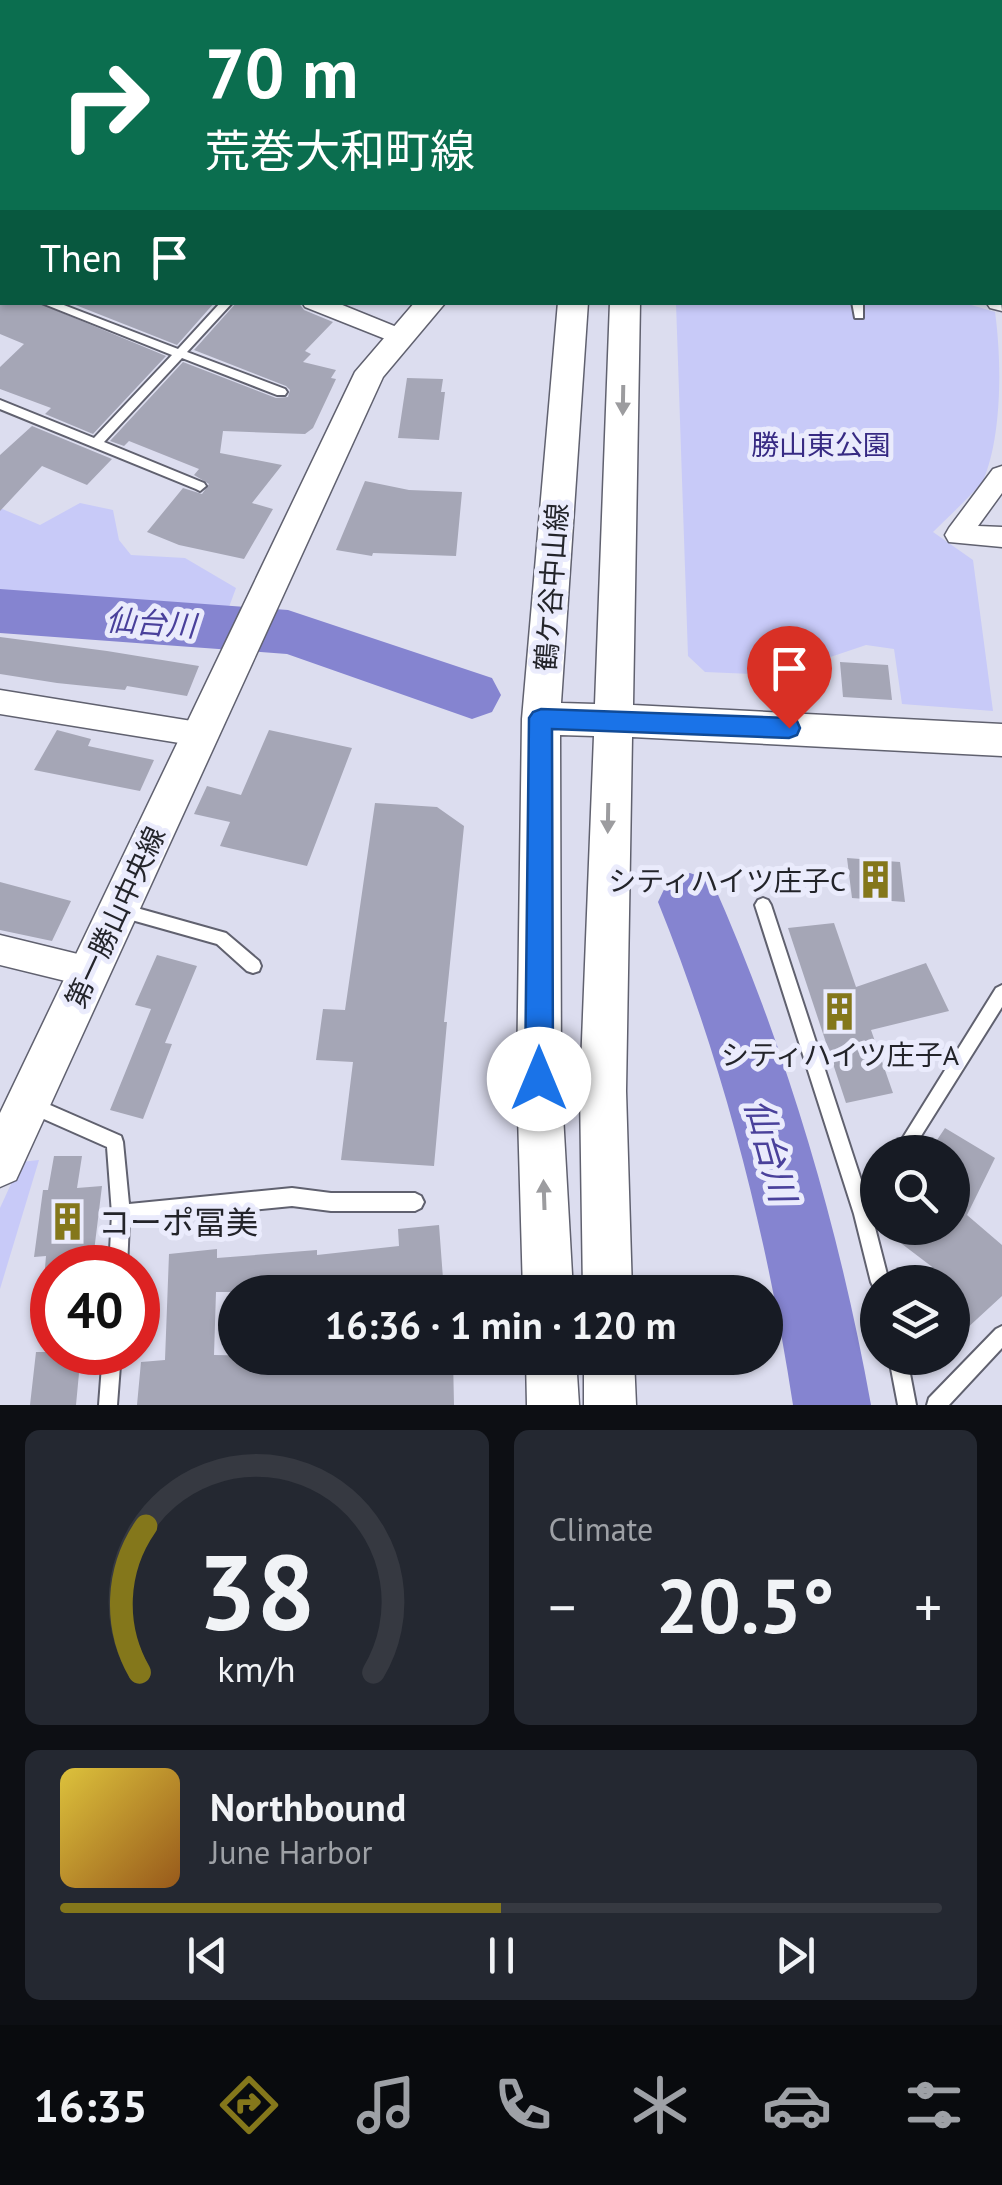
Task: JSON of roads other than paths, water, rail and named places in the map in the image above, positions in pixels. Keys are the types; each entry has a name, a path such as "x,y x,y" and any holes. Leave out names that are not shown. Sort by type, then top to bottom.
{"street":[{"path":"321,305 402,337"},
{"name":"第一勝山中央線","path":"0,1164 370,372 429,305"},
{"name":"鶴ケ谷中山線","path":"547,1275 539,1079 541,718 573,305"},
{"path":"608,1275 603,1091 625,305"},
{"path":"1002,476 958,534 1002,537"},
{"path":"0,702 198,734"},
{"path":"541,718 1002,740"},
{"path":"0,950 90,972"},
{"path":"552,1375 553,1405"},
{"path":"609,1375 610,1405"}],"lane":[{"path":"52,305 281,392"},
{"path":"95,444 225,305"},
{"path":"0,404 200,486"},
{"path":"763,906 860,1202"},
{"path":"119,910 221,938 253,966"},
{"path":"913,1135 1002,993"},
{"path":"29,1104 115,1142 121,1214 119,1245"},
{"path":"121,1214 292,1197 331,1202 415,1202"},
{"path":"936,1405 1002,1335"},
{"path":"108,1405 110,1375"},
{"path":"901,1375 907,1405"}],"waterway":[{"name":"仙台川","path":"0,611 288,632 472,695"},
{"name":"仙台川","path":"690,902 727,999 780,1174 809,1289 832,1405"}],"place":[{"name":"シティハイツ庄子C","path":"876,880"},
{"name":"シティハイツ庄子A","path":"840,1011"},
{"name":"コーポ冨美","path":"68,1222"}],"park label":[{"name":"勝山東公園","path":"821,444"}]}
